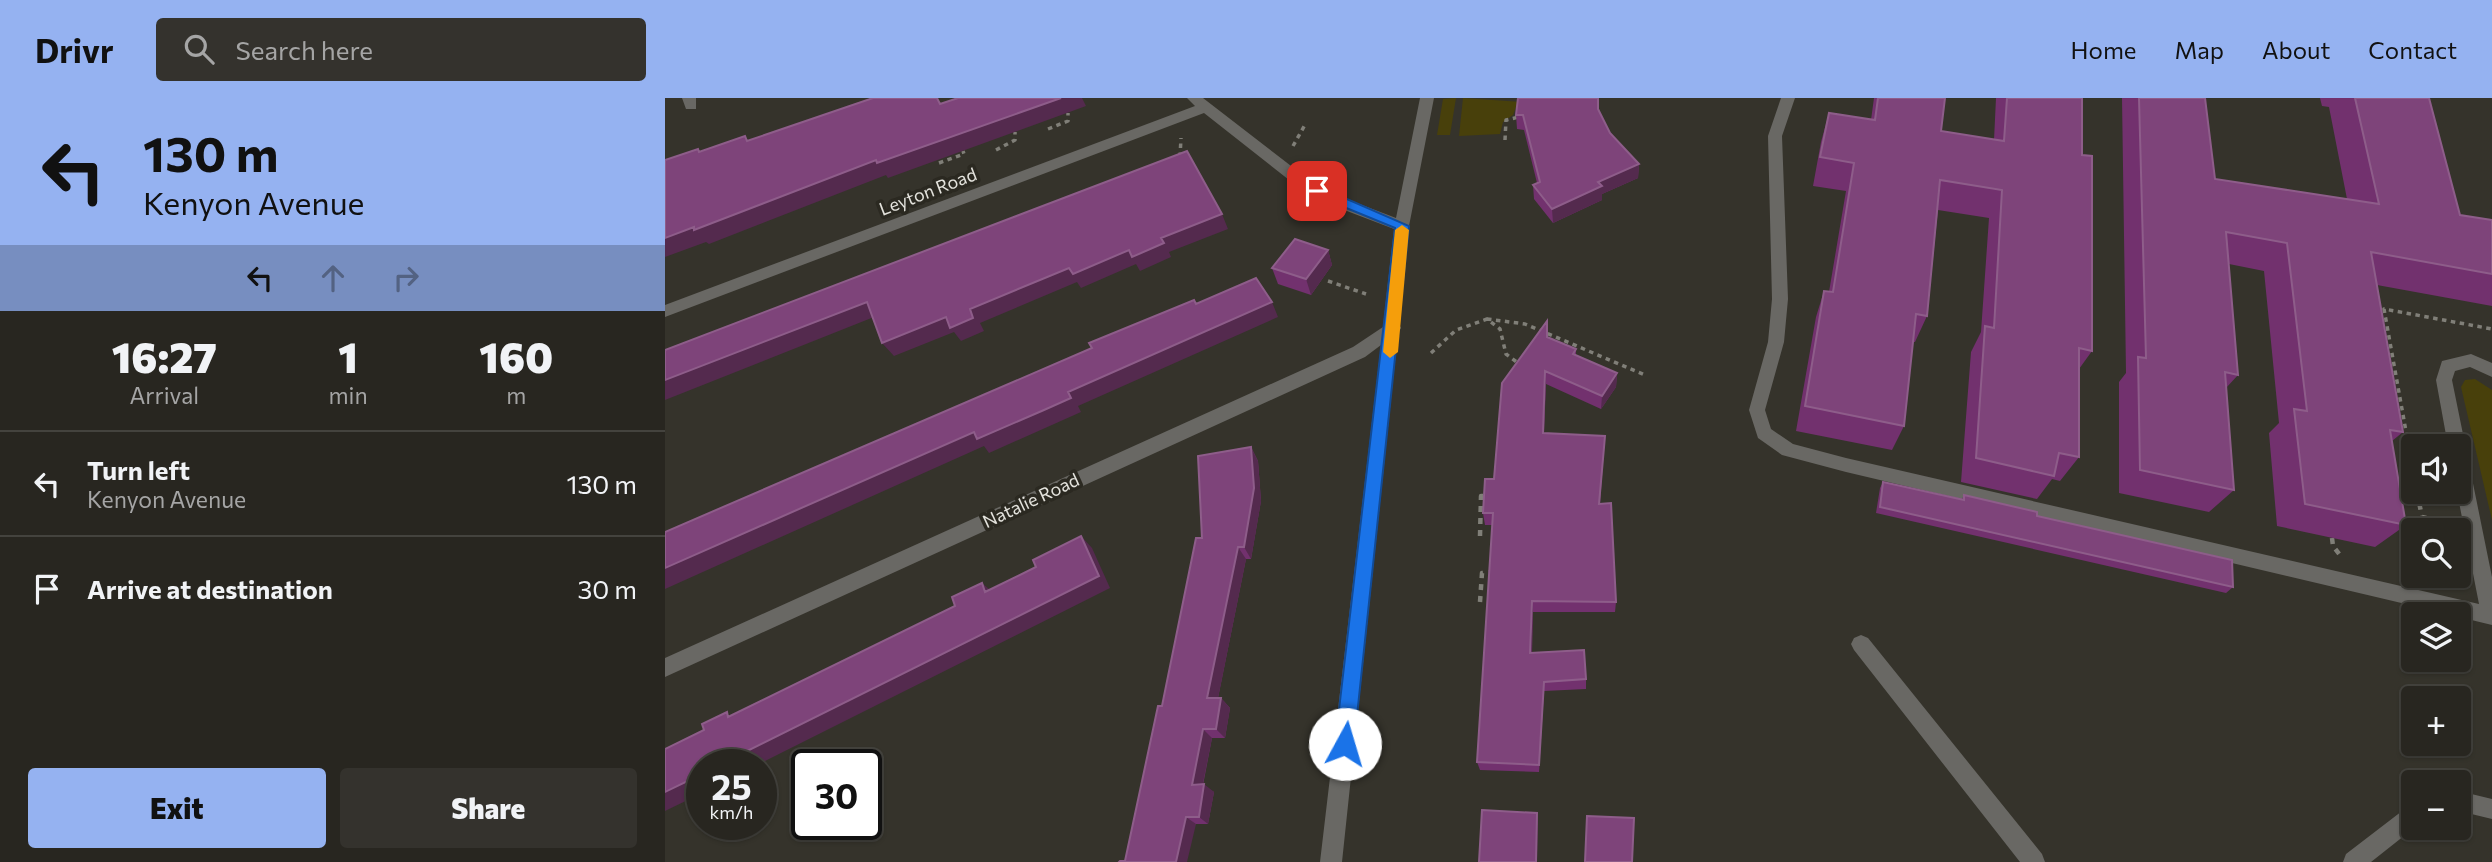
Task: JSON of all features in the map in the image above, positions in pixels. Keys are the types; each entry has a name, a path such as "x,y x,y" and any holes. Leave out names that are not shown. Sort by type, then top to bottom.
{"street":[{"path":"1331,862 1393,328 1402,226 1427,98"},
{"path":"1788,98 1775,136 1780,299 1776,342 1757,410 1764,433 1788,450 2491,616 2469,504"},
{"path":"1199,103 1303,183 1341,203 1402,226"},
{"name":"Leyton Road","path":"665,311 1199,103"},
{"name":"Natalie Road","path":"665,668 1359,352 1393,328"},
{"path":"2455,434 2444,380 2448,366 2471,360 2492,370"},
{"path":"1861,644 2034,862"},
{"path":"2471,805 2492,809"},
{"path":"2354,862 2401,825"}],"path":[{"path":"1048,130 1068,121 1068,113"},
{"path":"1505,140 1503,131 1507,120 1519,117"},
{"path":"996,150 1014,140 1015,132"},
{"path":"1181,137 1179,151 1182,163"},
{"path":"939,163 964,154 963,151"},
{"path":"1328,281 1366,293"},
{"path":"2407,434 2384,309 2492,329"},
{"path":"1431,354 1443,338 1458,328 1487,319 1525,324 1645,375"},
{"path":"1487,319 1497,323 1503,334 1506,354 1525,367"},
{"path":"1480,536 1481,496 1486,496"},
{"path":"2419,504 2422,517 2473,527"},
{"path":"1480,601 1482,573 1492,572"}],"shaded area":[{"path":"1456,98 1450,135 1437,135 1443,99"},
{"path":"1463,98 1553,104 1516,107 1513,115 1503,122 1500,134 1459,136"},
{"path":"2475,379 2492,390 2492,520 2461,387 2465,380"}],"building":[{"path":"873,98 937,98 940,104 958,98 1061,98 877,163 876,160 694,230 694,227 665,238 665,160 698,149 699,152 745,136 747,141"},
{"path":"1518,98 1598,98 1598,109 1610,133 1639,164 1598,182 1602,186 1552,209 1533,185 1540,182 1523,115 1516,115"},
{"path":"1878,98 1945,98 1941,131 2004,141 2007,98 2082,98 2082,155 2092,156 2092,351 2079,348 2079,457 2059,453 2054,476 1976,458 1985,326 1994,328 2002,190 1940,180 1927,316 1916,314 1904,426 1805,406 1824,291 1833,292 1854,163 1820,157 1829,113 1875,120"},
{"path":"2139,98 2205,98 2215,179 2379,204 2355,98 2429,98 2460,215 2492,220 2492,274 2371,252 2403,432 2390,430 2405,518 2401,518 2401,524 2305,504 2294,409 2307,411 2287,243 2226,232 2238,375 2225,372 2234,490 2140,470 2138,357 2146,358"},
{"path":"1187,151 1222,214 1161,238 1164,243 1132,257 1129,250 1073,274 1069,268 970,309 973,318 950,328 946,317 882,343 867,302 665,380 665,350"},
{"path":"1295,239 1328,250 1306,279 1272,268"},
{"path":"1256,278 1272,302 1068,392 1071,398 1044,410 977,439 974,432 665,568 665,532 1092,348 1089,343 1194,300 1196,304"},
{"path":"1547,321 1547,337 1576,349 1573,354 1617,373 1602,396 1545,371 1543,433 1605,436 1599,504 1611,503 1616,602 1532,601 1530,653 1584,650 1586,679 1544,682 1539,765 1477,762 1493,513 1483,513 1485,479 1494,479 1502,383"},
{"path":"1251,447 1254,488 1244,547 1238,547 1207,698 1221,698 1216,729 1203,729 1192,785 1204,784 1199,817 1186,817 1176,862 1119,862 1125,861 1158,706 1162,706 1196,538 1202,538 1198,456"},
{"path":"1883,482 1964,500 1964,495 2037,512 2037,516 2232,560 2233,587 1880,507"},
{"path":"1081,536 1099,576 751,749 686,749 686,782 665,792 665,749 704,730 702,724 727,712 728,717 955,606 952,597 982,583 985,592 1036,567 1033,560"},
{"path":"1482,810 1537,813 1536,862 1479,862"},
{"path":"1587,816 1634,818 1632,862 1585,862"}],"slow traffic":[{"path":"1390,352 1402,230"}],"route":[{"path":"1317,191 1402,226 1393,328 1345,744"}]}
